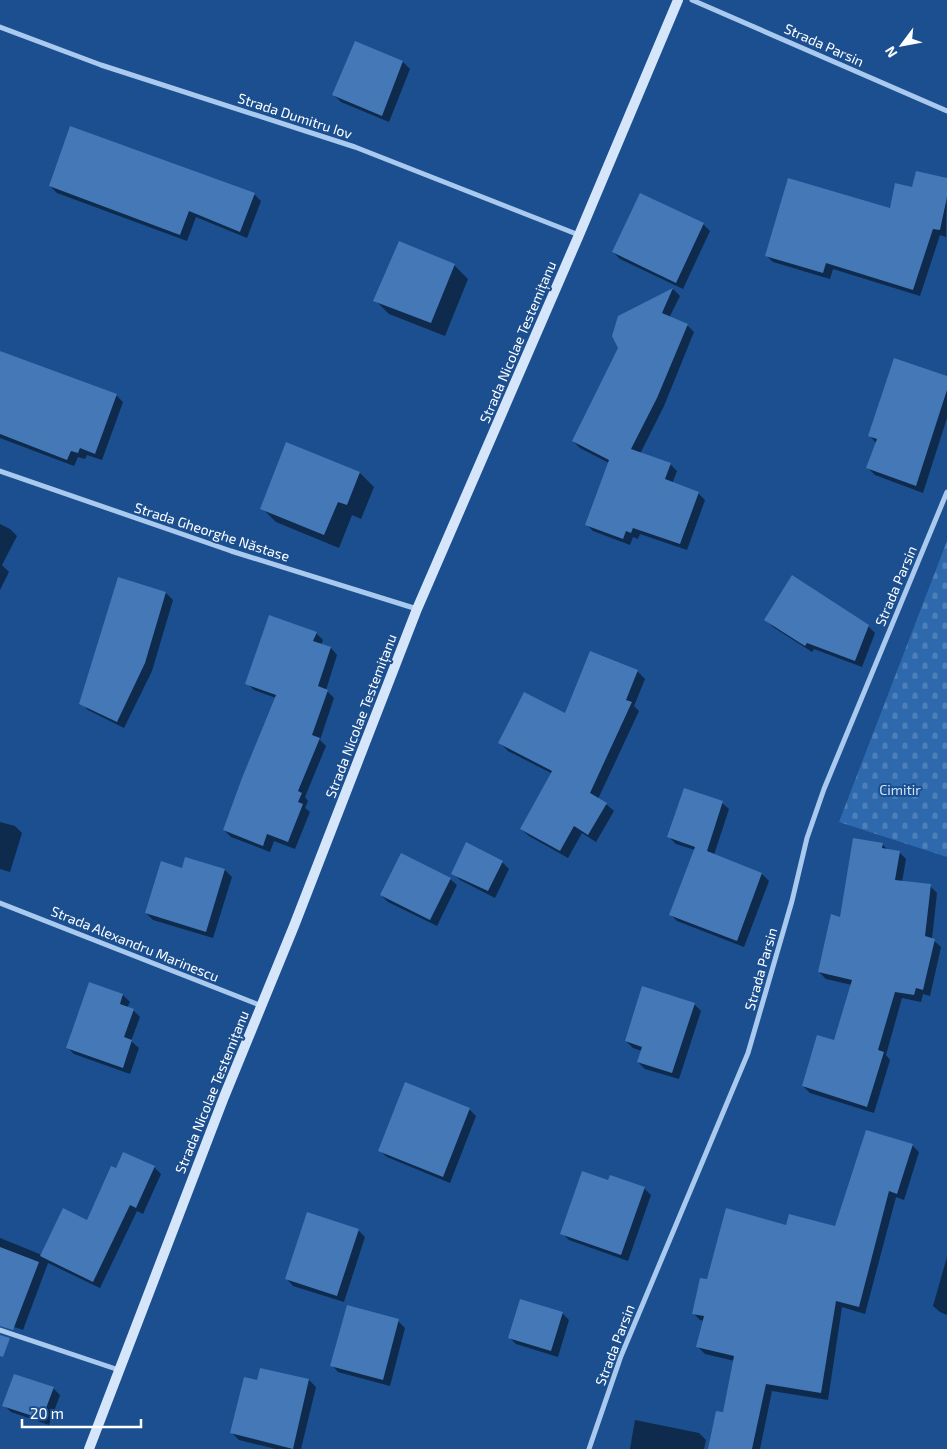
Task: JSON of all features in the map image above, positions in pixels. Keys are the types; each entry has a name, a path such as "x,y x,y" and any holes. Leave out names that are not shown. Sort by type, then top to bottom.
{"street":[{"name":"Strada Nicolae Testemițanu","path":"89,1449 224,1097 262,1006 418,609 678,0"},
{"name":"Strada Parsin","path":"692,0 947,111"},
{"name":"Strada Dumitru Iov","path":"0,27 102,65 355,147 579,235"},
{"name":"Strada Gheorghe Năstase","path":"0,471 231,551 418,609"},
{"name":"Strada Parsin","path":"589,1449 622,1356 748,1053 792,901 807,838 824,789 947,492"},
{"name":"Strada Alexandru Marinescu","path":"0,903 262,1006"},
{"path":"0,1330 119,1370"}],"green space":[{"name":"Cimitir","path":"947,541 947,857 839,822"}],"building":[{"path":"355,41 403,61 382,116 332,95"},
{"path":"70,126 255,193 240,232 189,211 180,235 49,186"},
{"path":"916,171 947,178 947,197 940,230 933,229 913,290 826,263 823,273 765,256 788,178 890,208 895,183 912,187"},
{"path":"640,193 704,223 676,283 612,252"},
{"path":"399,241 455,264 431,323 373,301"},
{"path":"673,288 662,313 688,324 657,398 631,449 671,463 665,479 699,492 680,544 633,528 631,533 626,531 623,539 585,525 609,460 572,441 618,348 612,336 618,316"},
{"path":"0,351 117,394 95,454 80,448 78,453 71,451 67,460 0,434"},
{"path":"894,358 947,376 947,390 916,486 866,468 877,439 868,436"},
{"path":"286,442 360,472 347,505 338,502 324,535 260,509"},
{"path":"792,575 869,625 855,661 807,643 805,646 764,620"},
{"path":"118,577 166,592 145,663 117,722 79,704"},
{"path":"269,615 317,632 313,641 331,647 318,686 328,690 312,735 320,738 298,791 302,793 298,802 303,804 288,842 267,834 263,846 223,830 276,695 245,684"},
{"path":"590,651 638,670 626,700 632,702 590,793 607,803 588,835 574,826 560,851 520,829 552,771 498,743 524,692 565,713"},
{"path":"684,788 723,801 707,851 762,873 737,941 669,915 695,847 667,837"},
{"path":"853,838 883,843 882,848 900,851 895,880 931,884 925,936 935,939 923,990 916,988 914,995 895,992 878,1050 884,1052 867,1107 802,1086 817,1035 834,1040 852,980 818,972 831,914 840,917"},
{"path":"466,842 503,861 488,891 451,874"},
{"path":"401,853 451,878 430,920 380,895"},
{"path":"185,857 225,869 206,932 145,913 161,861 182,868"},
{"path":"89,982 123,994 120,1004 134,1009 124,1037 132,1040 123,1068 66,1048"},
{"path":"642,986 695,1003 672,1073 637,1062 642,1047 625,1041"},
{"path":"405,1082 470,1108 443,1177 378,1151"},
{"path":"866,1130 913,1144 897,1194 889,1191 859,1307 836,1301 821,1393 766,1384 752,1449 708,1449 716,1411 723,1412 734,1356 696,1347 704,1316 692,1314 700,1278 707,1279 726,1208 786,1225 789,1214 835,1226"},
{"path":"123,1152 155,1166 136,1208 130,1205 93,1282 40,1256 63,1208 87,1220 111,1166 116,1168"},
{"path":"582,1171 608,1180 610,1175 645,1187 621,1255 560,1234"},
{"path":"307,1212 359,1229 337,1296 285,1279"},
{"path":"0,1247 39,1262 13,1330 0,1326"},
{"path":"520,1299 563,1312 551,1351 508,1338"},
{"path":"347,1305 399,1319 383,1380 330,1366"},
{"path":"0,1335 10,1338 3,1357 0,1356"},
{"path":"260,1368 309,1379 293,1449 230,1433 244,1377 257,1380"},
{"path":"14,1374 54,1387 42,1419 2,1406"}]}
